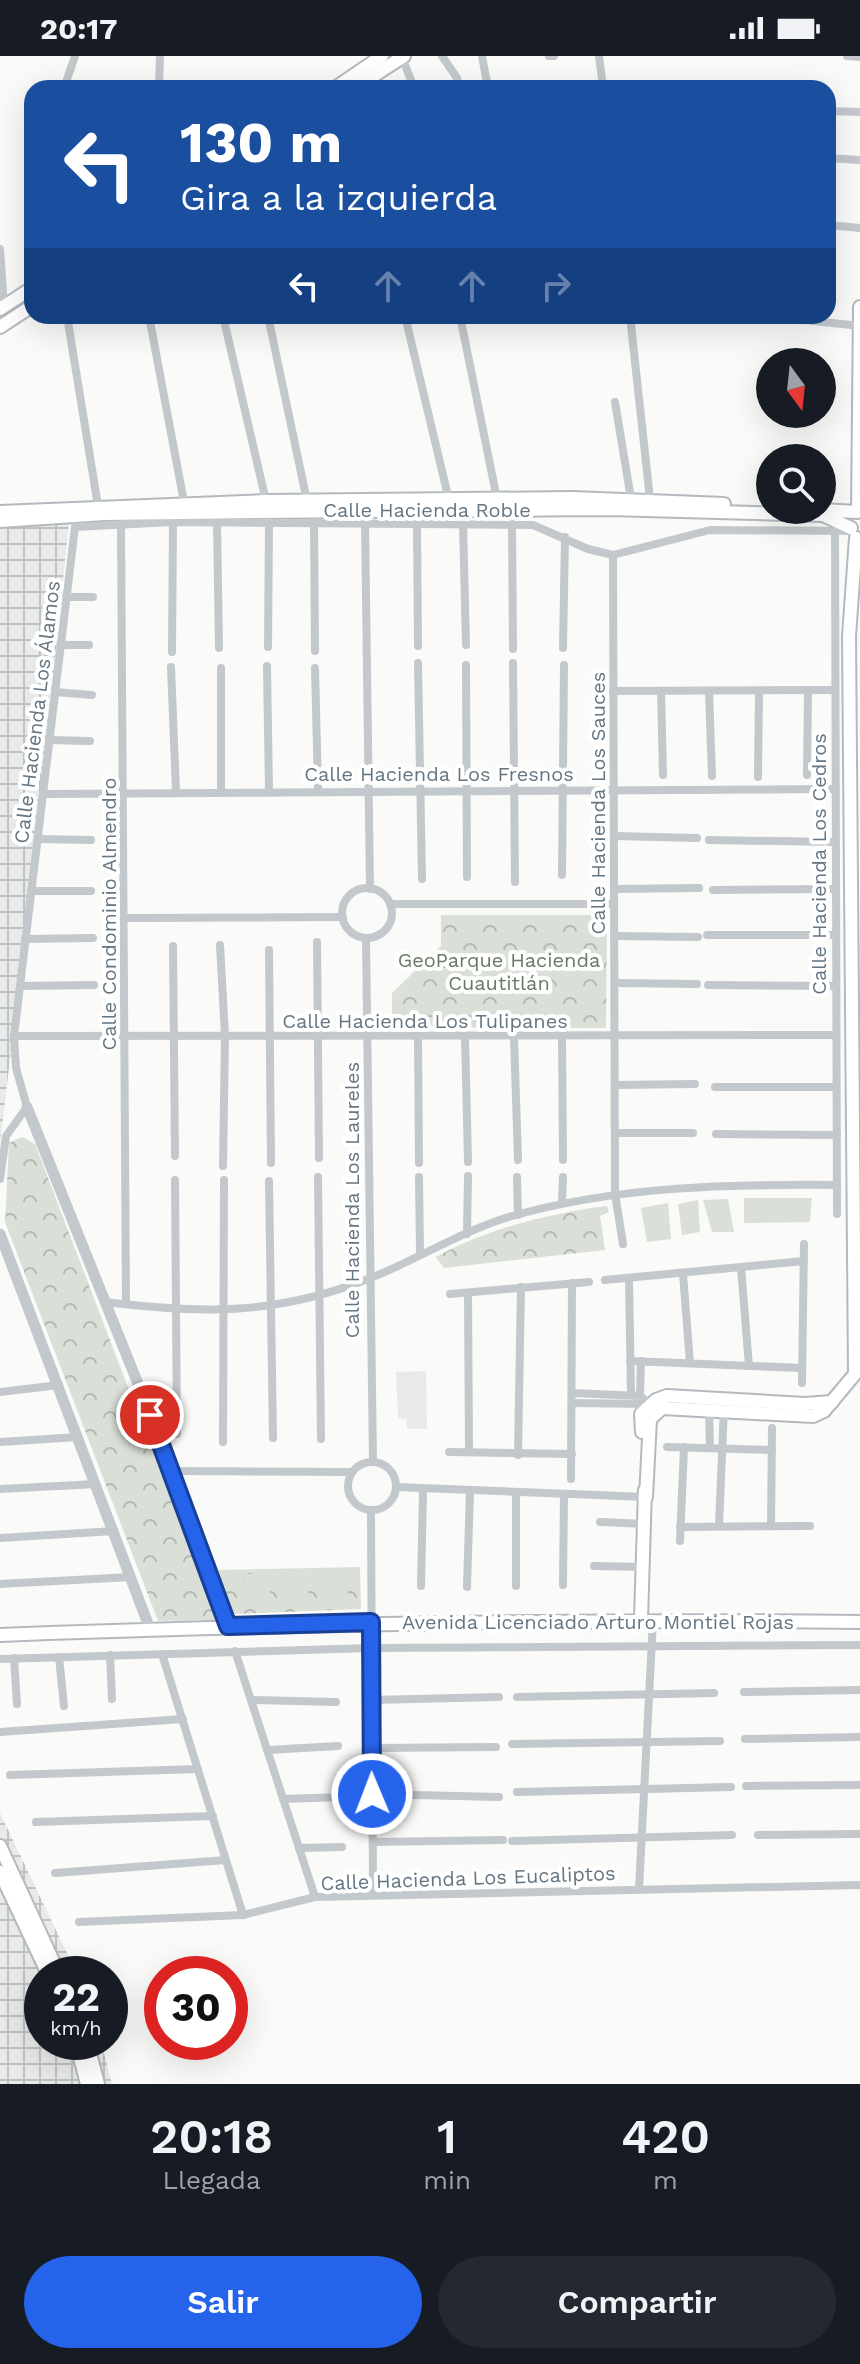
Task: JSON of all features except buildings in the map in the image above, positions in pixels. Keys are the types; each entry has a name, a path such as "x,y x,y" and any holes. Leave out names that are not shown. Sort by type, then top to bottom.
{"main road":[{"path":"347,80 382,56"},
{"path":"367,80 403,57"},
{"path":"2,308 24,293"},
{"path":"647,1619 644,1567 650,1419 645,1401 669,1406 709,1404 813,1416 832,1402 858,1371 849,636 858,511 860,307"},
{"path":"0,327 24,311"},
{"name":"Calle Hacienda Roble","path":"0,512 184,502 497,499 650,499 756,506"},
{"name":"Calle Hacienda Roble","path":"0,521 104,514 608,509 823,515 854,535"},
{"path":"836,510 858,511"},
{"name":"Avenida Licenciado Arturo Montiel Rojas","path":"0,1635 371,1622 647,1619 860,1622"},
{"path":"0,1846 51,1956"},
{"path":"0,1872 40,1956"},
{"path":"81,2060 87,2084"},
{"path":"92,2060 98,2084"}],"street":[{"path":"67,80 75,56"},
{"path":"159,80 160,56"},
{"path":"442,56 457,80"},
{"path":"482,56 486,80"},
{"path":"588,56 599,57 602,80"},
{"path":"847,56 860,57"},
{"path":"403,57 411,80"},
{"path":"836,111 860,112"},
{"path":"836,158 860,160"},
{"path":"836,226 860,228"},
{"path":"0,249 2,308"},
{"path":"836,323 860,326"},
{"path":"68,324 98,506"},
{"path":"151,324 184,502"},
{"path":"225,324 266,501"},
{"path":"270,324 307,501"},
{"path":"407,324 449,500"},
{"path":"462,324 497,499"},
{"path":"631,324 650,499"},
{"path":"615,402 631,499"},
{"path":"172,652 173,522"},
{"name":"Calle Hacienda Roble","path":"75,527 173,522 512,524 546,528 588,549 613,555"},
{"path":"217,522 219,648"},
{"path":"268,647 269,522"},
{"path":"314,522 315,651"},
{"path":"365,522 366,791 370,889"},
{"path":"417,522 418,646"},
{"path":"463,523 466,645"},
{"name":"Calle Condominio Almendro","path":"121,524 126,1304"},
{"path":"512,524 513,649"},
{"name":"Calle Hacienda Los Álamos","path":"27,1107 16,1068 14,1036 75,527"},
{"path":"613,555 710,530 835,530 854,535"},
{"name":"Calle Hacienda Los Cedros","path":"835,530 837,1214"},
{"path":"563,648 565,537"},
{"name":"Calle Hacienda Los Sauces","path":"613,555 615,1194 623,1244"},
{"path":"66,597 93,597"},
{"path":"61,645 89,645"},
{"path":"418,663 422,879"},
{"path":"513,663 515,882"},
{"path":"466,665 467,877"},
{"path":"562,875 564,665"},
{"path":"267,666 269,791"},
{"path":"171,667 176,792"},
{"path":"221,668 221,792"},
{"path":"315,668 318,790"},
{"path":"807,775 808,690"},
{"path":"613,691 835,690"},
{"path":"661,691 663,775"},
{"path":"709,691 712,776"},
{"path":"758,777 759,691"},
{"path":"55,692 92,695"},
{"path":"49,740 90,741"},
{"name":"Calle Hacienda Los Fresnos","path":"43,794 835,789"},
{"path":"614,836 697,838"},
{"path":"38,839 91,840"},
{"path":"709,840 834,842"},
{"path":"614,889 699,888"},
{"path":"370,889 382,894 390,904 390,924 384,932 366,938 347,927 343,917 347,900 361,890 370,889"},
{"path":"713,890 835,889"},
{"path":"31,891 91,891"},
{"path":"390,904 614,904"},
{"path":"125,918 343,917"},
{"path":"614,936 835,935"},
{"path":"25,939 93,938"},
{"name":"Calle Hacienda Los Laureles","path":"366,938 373,1462"},
{"path":"317,942 319,1158"},
{"path":"220,945 225,1036 223,1166"},
{"path":"173,946 175,1156"},
{"path":"269,950 271,1163"},
{"path":"615,983 697,984"},
{"path":"20,986 94,985"},
{"path":"708,985 836,986"},
{"name":"Calle Hacienda Los Tulipanes","path":"14,1036 836,1035"},
{"path":"465,1036 468,1162"},
{"path":"418,1037 419,1163"},
{"path":"514,1037 518,1160"},
{"path":"562,1037 563,1160"},
{"path":"615,1085 695,1084"},
{"path":"715,1087 836,1087"},
{"path":"0,1179 6,1136 27,1107"},
{"path":"27,1107 173,1471 228,1626"},
{"path":"615,1133 693,1133"},
{"path":"716,1134 837,1135"},
{"path":"467,1234 468,1176"},
{"path":"318,1177 322,1294 321,1439"},
{"path":"419,1177 420,1253"},
{"path":"517,1177 518,1215"},
{"path":"562,1203 563,1177"},
{"path":"175,1180 177,1434"},
{"path":"223,1442 224,1180"},
{"path":"269,1181 273,1438"},
{"path":"106,1302 224,1312 271,1305 322,1294 369,1279 467,1234 562,1203 615,1194 727,1184 837,1185"},
{"path":"0,1234 150,1629"},
{"path":"802,1383 804,1244"},
{"path":"605,1280 804,1261"},
{"path":"741,1267 749,1366"},
{"path":"683,1274 690,1363"},
{"path":"629,1278 630,1361 645,1401"},
{"path":"450,1294 589,1282"},
{"path":"571,1479 572,1283"},
{"path":"518,1455 521,1287"},
{"path":"468,1293 469,1452"},
{"path":"630,1361 802,1368"},
{"path":"641,1361 645,1401"},
{"path":"0,1392 59,1385"},
{"path":"572,1398 645,1401"},
{"path":"615,1399 645,1401"},
{"path":"709,1404 710,1448"},
{"path":"719,1526 723,1406"},
{"path":"771,1526 772,1428"},
{"path":"0,1442 78,1437"},
{"path":"667,1447 772,1450"},
{"path":"680,1541 684,1447"},
{"path":"449,1452 572,1454"},
{"path":"373,1462 387,1467 396,1487 388,1504 371,1510 352,1500 347,1486 351,1472 361,1464 373,1462"},
{"path":"173,1471 351,1472"},
{"path":"0,1489 96,1484"},
{"path":"396,1487 646,1497"},
{"path":"421,1586 423,1490"},
{"path":"467,1587 470,1491"},
{"path":"516,1492 516,1586"},
{"path":"563,1585 564,1494"},
{"path":"371,1510 373,1895"},
{"path":"600,1522 645,1524"},
{"path":"680,1527 810,1526"},
{"path":"0,1538 114,1531"},
{"path":"594,1566 644,1567"},
{"path":"0,1584 131,1577"},
{"path":"639,1889 650,1694 651,1644 647,1619"},
{"name":"Avenida Licenciado Arturo Montiel Rojas","path":"0,1659 371,1648 860,1645"},
{"path":"235,1651 315,1897"},
{"path":"162,1654 243,1915"},
{"path":"110,1655 112,1699"},
{"path":"59,1657 64,1706"},
{"path":"14,1658 17,1704"},
{"path":"744,1692 860,1690"},
{"path":"517,1697 714,1693"},
{"path":"371,1700 499,1697"},
{"path":"251,1700 336,1702"},
{"path":"0,1732 183,1719"},
{"path":"745,1739 860,1737"},
{"path":"512,1744 720,1741"},
{"path":"267,1750 338,1746"},
{"path":"372,1748 496,1747"},
{"path":"10,1775 198,1769"},
{"path":"746,1786 860,1785"},
{"path":"517,1792 731,1787"},
{"path":"372,1794 499,1797"},
{"path":"283,1799 342,1797"},
{"path":"36,1822 213,1816"},
{"path":"758,1835 860,1834"},
{"path":"373,1842 732,1835"},
{"path":"299,1848 342,1847"},
{"path":"55,1873 226,1860"},
{"name":"Calle Hacienda Los Eucaliptos","path":"79,1922 243,1915 315,1897 860,1885"}],"shaded area":[{"path":"69,522 40,809 0,1143 0,529"},
{"path":"426,1371 427,1429 407,1429 407,1419 398,1418 396,1372"},
{"path":"0,1813 68,1956 24,1956 24,2060 106,2060 112,2084 0,2084"}],"green space":[{"name":"GeoParque Hacienda Cuautitlán","path":"441,915 607,915 606,1028 392,1027 392,993 441,946"},
{"path":"22,1137 35,1144 217,1620 158,1621 5,1222 9,1143"},
{"path":"744,1198 812,1198 810,1222 744,1223"},
{"path":"728,1199 734,1232 712,1232 703,1200"},
{"path":"698,1200 700,1232 682,1235 678,1204"},
{"path":"668,1203 671,1239 647,1242 641,1208"},
{"path":"607,1206 609,1212 600,1216 605,1250 444,1268 436,1257 476,1238 519,1224"},
{"path":"360,1567 361,1609 234,1614 218,1570"},
{"path":"347,1569 348,1606 322,1607 321,1570"},
{"path":"306,1571 310,1605 283,1606 281,1572"},
{"path":"243,1574 269,1574 271,1604 246,1603"}],"route":[{"path":"150,1415 228,1626 371,1622 372,1794"}]}
